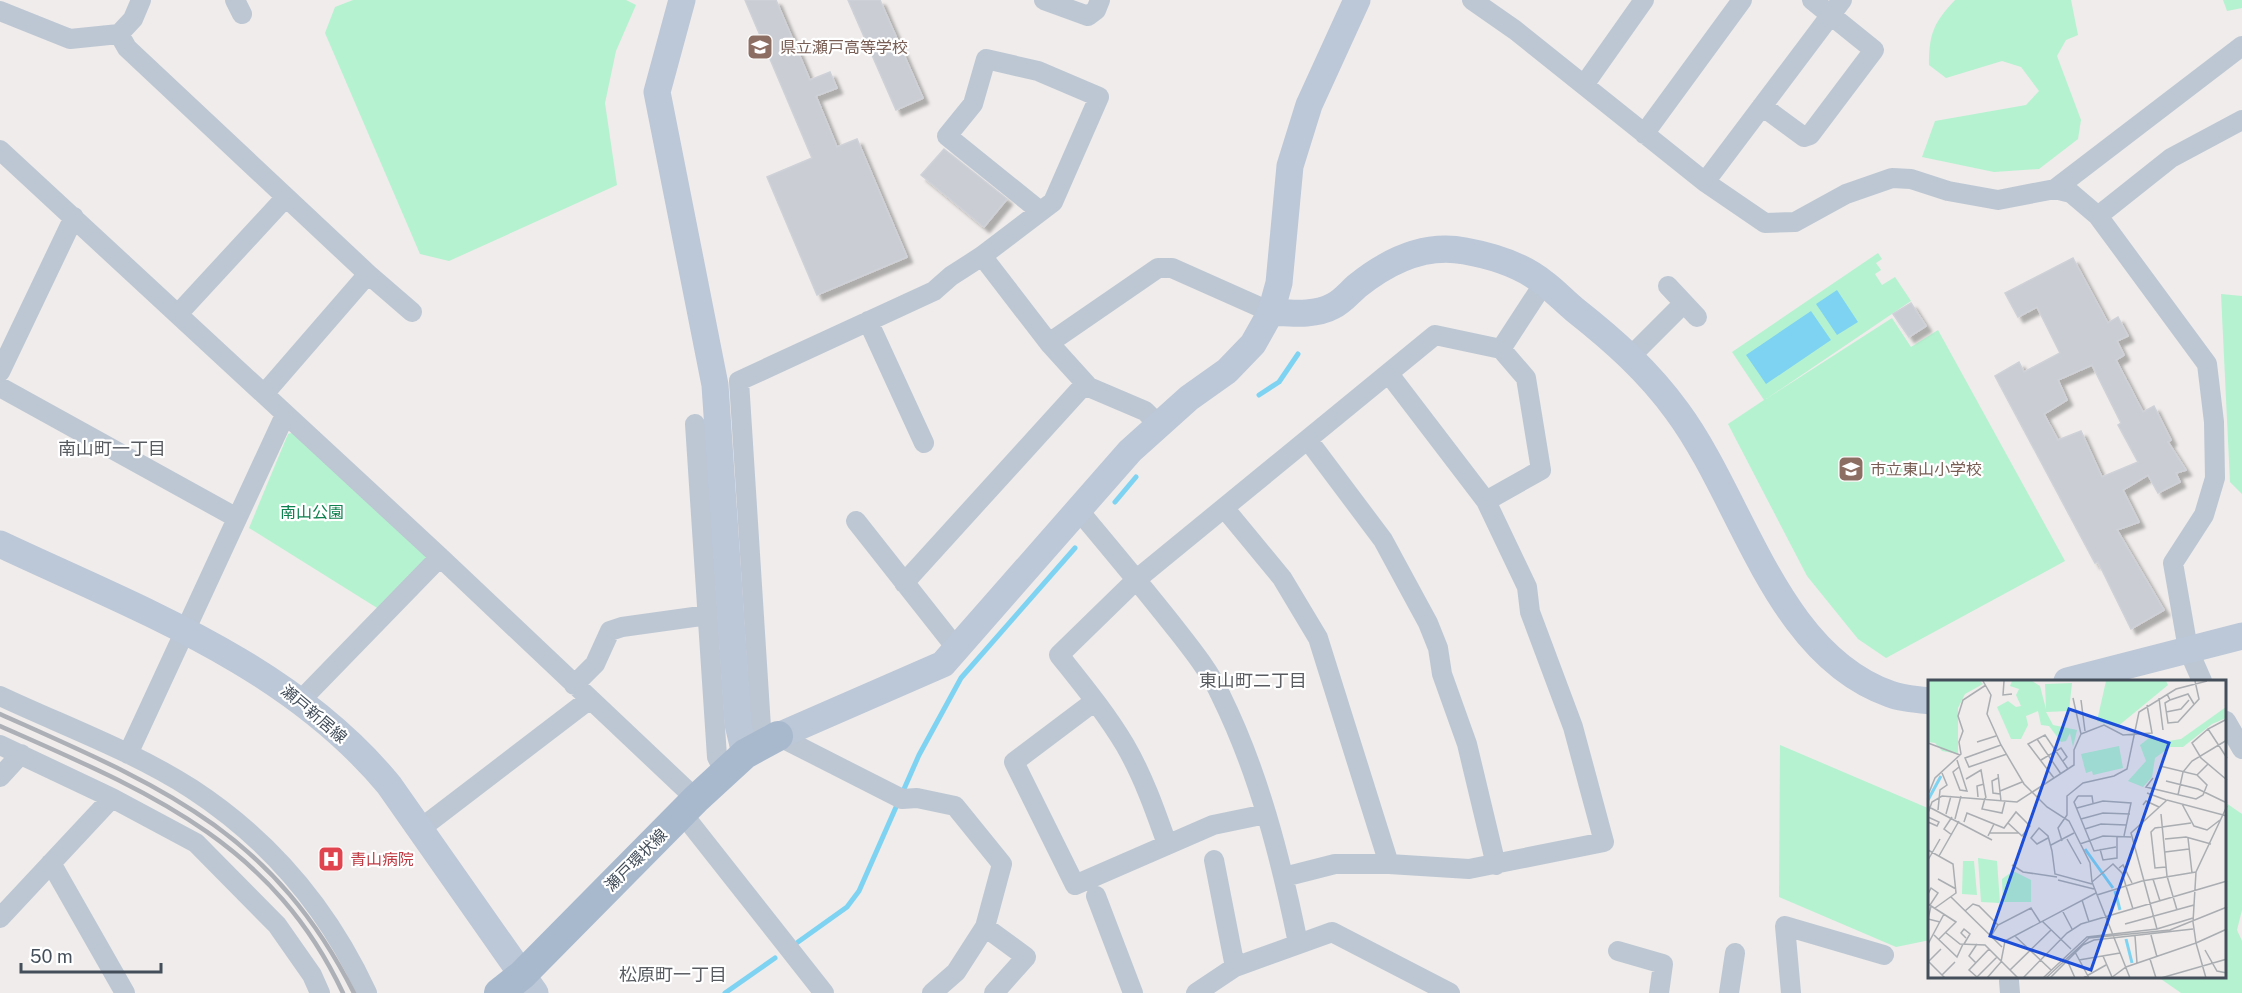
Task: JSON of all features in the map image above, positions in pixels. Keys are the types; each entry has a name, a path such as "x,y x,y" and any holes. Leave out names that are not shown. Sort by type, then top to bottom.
{"main road":[{"name":"瀬戸環状線","path":"499,993 529,984 689,806 753,752"}],"street":[{"path":"0,11 70,39 119,34 133,19 141,0"},
{"path":"682,0 657,92 715,386 738,724 753,752 897,797 917,798 955,806 1002,864 985,927 956,972 932,993"},
{"path":"1044,0 1088,16 1096,10 1100,0"},
{"path":"695,424 717,757 753,752 943,664 1080,512 1131,451 1189,398 1227,371 1253,344 1271,312 1279,283 1290,166 1309,105 1357,0"},
{"path":"1472,0 1584,85 1705,182 1765,222 1795,222 1846,194 1892,178 1911,179 1947,191 1998,200 2055,189 2071,193 2098,216 2207,364 2214,422 2215,478 2204,515 2173,563 2188,649 2202,680"},
{"path":"1584,85 1644,0"},
{"path":"1644,134 1742,0"},
{"path":"1762,106 1804,136 1810,135 1874,50 1836,8 1812,0"},
{"path":"1705,182 1836,8"},
{"path":"119,34 128,48 368,274 412,312"},
{"path":"2055,189 2242,46"},
{"path":"753,752 739,381 934,291 951,276 982,256 1053,202 1100,97 1038,71 986,59 973,104 947,136 1041,211"},
{"path":"2098,216 2171,158 2242,120"},
{"path":"0,150 590,699 689,806 824,993"},
{"path":"178,314 286,197"},
{"path":"0,372 74,217"},
{"path":"1049,344 1158,268 1172,268 1271,312 1300,314 1333,306 1374,272 1400,257 1437,249 1462,250 1522,268 1544,283 1631,356 1677,411 1709,461 1786,607 1820,648 1854,675 1890,694 1928,701"},
{"path":"904,583 1084,385 1087,385 1049,344 982,256"},
{"path":"264,394 368,274"},
{"path":"1501,349 1544,283"},
{"path":"1668,286 1697,317"},
{"path":"1631,356 1684,303"},
{"path":"868,321 924,443"},
{"path":"1167,844 1144,783 1125,746 1095,701 1059,655 1137,579 1435,335 1501,349 1526,378 1541,470 1486,501"},
{"path":"1284,877 1335,864 1389,864 1469,869 1604,842 1573,727 1530,612 1527,587 1486,501 1389,374"},
{"path":"1084,385 1146,411 1160,425"},
{"path":"0,387 237,518"},
{"path":"128,754 285,415"},
{"path":"1308,440 1383,540 1428,623 1437,648 1442,674 1467,744 1496,865"},
{"path":"1225,509 1282,578 1318,638 1389,864"},
{"path":"1080,512 1137,579 1195,654 1221,695 1266,814 1284,877 1298,943"},
{"path":"856,521 957,649"},
{"name":"瀬戸新居線","path":"0,544 185,631 257,669 301,700 375,768 529,984"},
{"path":"301,700 440,557"},
{"path":"574,685 595,664 610,631 622,627 708,615"},
{"path":"2071,680 2242,636"},
{"path":"0,696 128,754 191,789 237,822 279,859 333,928 367,993"},
{"path":"420,829 590,699"},
{"path":"1095,701 1014,762 1075,885 1213,825 1266,814"},
{"path":"2227,723 2242,749"},
{"path":"0,745 112,798 196,843 277,925 312,975 320,993"},
{"path":"0,777 21,754"},
{"path":"0,918 112,798"},
{"path":"1214,860 1235,967"},
{"path":"51,863 125,993"},
{"path":"1096,896 1133,993"},
{"path":"985,927 1026,957 994,993"},
{"path":"1791,993 1785,927 1884,955"},
{"path":"1196,993 1235,967 1332,932 1450,993"},
{"path":"1618,951 1663,964 1659,993"},
{"path":"1729,993 1735,953"}],"green space":[{"path":"353,0 626,0 636,5 616,51 605,103 617,185 449,261 420,254 325,33 335,7"},
{"path":"1955,0 2071,0 2078,35 2066,40 2057,56 2081,120 2078,139 2039,169 1994,172 1922,157 1935,121 2026,105 2039,91 2021,67 2002,61 1946,78 1929,65 1931,37 1937,23"},
{"path":"2223,0 2242,0 2242,8 2227,11"},
{"path":"1878,253 1882,259 1876,263 1881,270 1875,274 1882,285 1895,277 1911,301 1766,399 1892,318 1911,347 1938,330 2065,561 1886,658 1858,639 1807,576 1728,424 1764,400 1732,352"},
{"path":"2221,294 2242,296 2242,494 2230,482"},
{"name":"南山公園","path":"294,432 428,554 426,564 382,611 249,528 288,434"},
{"path":"1780,745 1928,808 1928,940 1896,947 1779,897"},
{"path":"2227,804 2242,814 2242,910 2237,930 2242,941 2242,993 2181,993 2159,978 2227,978"}],"water":[{"path":"1837,290 1858,322 1837,335 1816,304"},
{"path":"1811,311 1831,340 1766,384 1746,355"}],"building":[{"path":"745,0 776,0 810,80 830,72 837,88 816,96 837,147 857,139 907,257 817,295 767,177 812,158"},
{"path":"848,0 880,0 923,98 896,110"},
{"path":"944,149 1007,199 984,227 921,175"},
{"path":"2073,258 2108,323 2118,317 2128,336 2117,341 2124,355 2116,360 2143,412 2154,406 2171,440 2168,442 2186,470 2176,473 2180,482 2158,493 2148,475 2123,490 2139,522 2117,530 2164,610 2131,629 2098,562 2095,563 1995,376 2019,362 2024,372 2060,353 2037,307 2018,317 2005,293","holes":["2092,365 2121,423 2118,425 2138,462 2102,477 2081,431 2058,440 2044,414 2067,400 2058,380"]},
{"path":"1911,303 1926,326 1909,337 1893,314"}],"waterway":[{"path":"1259,395 1279,382 1298,354"},
{"path":"1115,502 1136,477"},
{"path":"798,942 847,907 859,891 919,755 961,678 1075,548"},
{"path":"725,993 775,958"}],"railway":[{"path":"0,714 110,764 160,790 205,819 247,851 286,890 321,937 354,993"},
{"path":"0,726 153,798 198,826 241,858 279,896 313,940 343,993"}],"place":[{"name":"県立瀬戸高等学校","path":"760,47"},
{"name":"市立東山小学校","path":"1851,469"},
{"name":"青山病院","path":"331,859"}],"district":[{"name":"南山町一丁目","path":"112,448"},
{"name":"東山町二丁目","path":"1253,680"},
{"name":"松原町一丁目","path":"673,974"}]}
